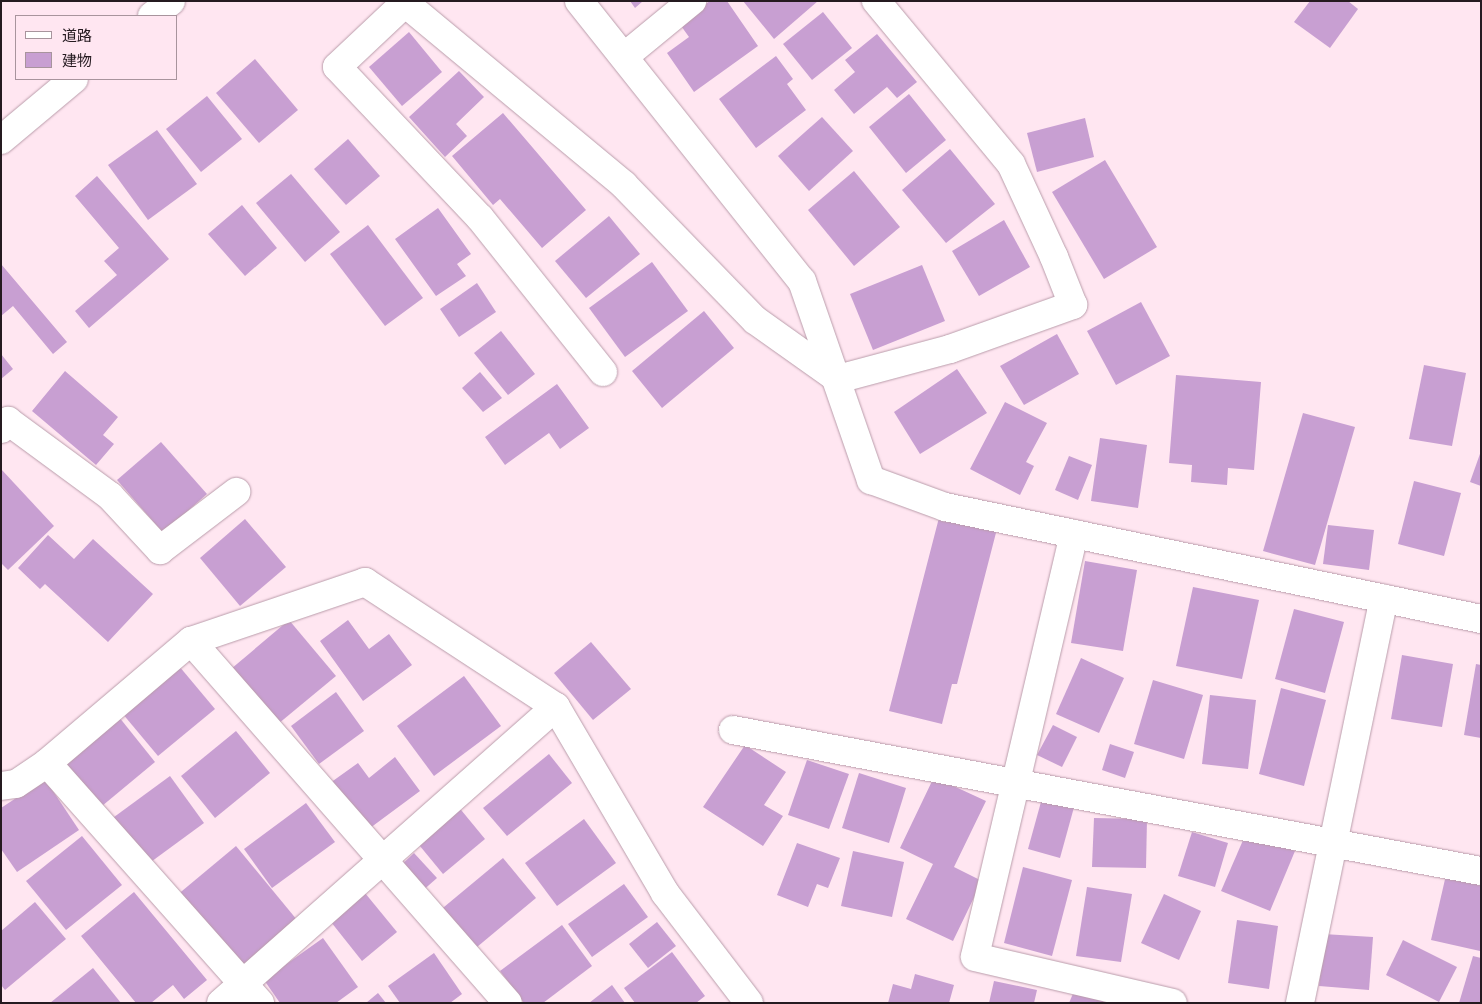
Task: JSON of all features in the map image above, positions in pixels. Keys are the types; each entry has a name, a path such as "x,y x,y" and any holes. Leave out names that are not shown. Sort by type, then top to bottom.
{"street":[{"path":"153,15 171,1"},
{"path":"579,1 802,281 838,379 871,480 946,507 1481,619"},
{"path":"624,56 692,1"},
{"path":"838,379 950,349 1073,305 1054,257 1011,164 876,1"},
{"path":"603,372 480,218 338,67 405,2 624,185 755,320 838,379"},
{"path":"1,140 73,80"},
{"path":"1,429 8,421 110,496 160,550 236,492"},
{"path":"1074,534 975,958 1173,1003"},
{"path":"1,786 16,784 46,763 191,641 365,582 556,707 665,893 749,1003"},
{"path":"1300,1003 1384,599"},
{"path":"191,641 508,1003"},
{"path":"221,1003 251,993 384,862 556,707"},
{"path":"733,730 1481,871"},
{"path":"46,763 251,993"}],"building":[{"path":"630,1 643,1 635,8"},
{"path":"710,1 727,1 758,46 694,92 667,53 689,37 679,23"},
{"path":"743,1 818,1 774,39"},
{"path":"1310,1 1348,1 1358,9 1330,48 1294,22"},
{"path":"823,12 852,48 812,80 783,44"},
{"path":"409,32 442,72 402,106 369,67"},
{"path":"877,34 917,82 897,98 887,87 854,114 834,90 855,72 845,60"},
{"path":"776,56 793,79 787,84 806,110 756,148 719,99"},
{"path":"255,59 298,110 259,143 216,93"},
{"path":"459,71 484,97 456,124 467,136 445,157 409,117"},
{"path":"909,94 946,140 906,173 869,127"},
{"path":"207,96 242,139 201,172 166,129"},
{"path":"503,113 586,210 542,248 500,199 493,205 452,156"},
{"path":"822,117 853,151 809,191 778,156"},
{"path":"1085,118 1094,157 1037,172 1027,133"},
{"path":"157,130 197,184 148,220 108,165"},
{"path":"348,139 380,176 346,205 314,169"},
{"path":"950,149 995,204 946,243 902,190"},
{"path":"1105,160 1157,247 1104,279 1052,192"},
{"path":"854,171 900,227 854,266 808,210"},
{"path":"291,174 340,232 305,262 256,203"},
{"path":"97,176 169,259 89,328 75,311 117,275 104,261 119,248 75,196"},
{"path":"242,205 277,248 245,276 208,234"},
{"path":"438,208 471,254 457,264 466,276 436,296 395,239"},
{"path":"609,216 640,254 586,298 555,261"},
{"path":"1004,220 1030,267 979,296 952,251"},
{"path":"368,225 423,298 385,326 330,254"},
{"path":"652,262 688,311 625,357 589,308"},
{"path":"1,264 67,342 53,354 13,306 1,316"},
{"path":"922,265 945,321 873,350 850,294"},
{"path":"477,283 496,312 459,337 440,309"},
{"path":"1141,302 1170,356 1116,385 1087,331"},
{"path":"704,311 734,348 662,408 632,371"},
{"path":"501,331 535,374 508,395 474,353"},
{"path":"1057,334 1079,374 1024,405 1000,366"},
{"path":"1,354 13,369 1,379"},
{"path":"1424,365 1466,373 1452,446 1409,439"},
{"path":"957,369 987,413 920,454 894,412"},
{"path":"65,371 118,417 103,435 114,444 96,465 32,411"},
{"path":"480,372 502,398 483,412 462,388"},
{"path":"1176,375 1261,382 1254,470 1228,468 1227,485 1191,482 1192,465 1169,463"},
{"path":"557,384 589,428 560,449 549,433 505,465 485,437"},
{"path":"1005,402 1047,423 1026,462 1034,466 1020,495 970,469"},
{"path":"1303,413 1355,427 1315,565 1263,551"},
{"path":"1100,438 1147,445 1138,508 1091,501"},
{"path":"161,442 207,494 163,533 117,480"},
{"path":"1481,451 1481,486 1470,482"},
{"path":"1069,456 1092,465 1078,500 1055,490"},
{"path":"1,469 54,526 8,570 1,563"},
{"path":"1414,481 1461,493 1444,556 1398,544"},
{"path":"941,510 998,525 957,684 952,684 942,724 889,711"},
{"path":"245,519 286,567 240,606 200,558"},
{"path":"1328,525 1374,530 1369,570 1323,564"},
{"path":"48,535 74,559 93,539 153,594 108,642 45,584 40,589 18,568"},
{"path":"1085,561 1137,570 1123,651 1071,643"},
{"path":"1193,587 1259,600 1242,679 1176,666"},
{"path":"1294,609 1344,622 1325,693 1275,679"},
{"path":"289,620 336,676 278,724 231,669"},
{"path":"348,620 369,649 389,634 412,665 363,701 320,641"},
{"path":"591,642 631,689 593,720 554,673"},
{"path":"1402,655 1453,664 1442,727 1391,719"},
{"path":"1081,658 1124,678 1099,733 1056,714"},
{"path":"1476,664 1481,665 1481,738 1464,735"},
{"path":"179,666 215,709 158,756 122,713"},
{"path":"464,676 501,726 434,776 397,726"},
{"path":"1153,680 1203,695 1184,759 1134,744"},
{"path":"1281,688 1326,700 1304,786 1259,774"},
{"path":"336,692 364,731 319,764 291,726"},
{"path":"1210,695 1256,700 1248,769 1202,764"},
{"path":"115,712 155,762 96,811 55,761"},
{"path":"1053,725 1077,737 1062,767 1037,755"},
{"path":"236,731 270,773 215,818 181,776"},
{"path":"1110,744 1134,752 1125,778 1102,770"},
{"path":"745,745 786,772 764,805 783,816 763,846 703,807"},
{"path":"549,754 572,783 507,836 483,808"},
{"path":"395,757 420,791 366,831 330,783 358,763 369,778"},
{"path":"807,760 849,774 829,829 788,815"},
{"path":"859,773 906,788 889,843 842,828"},
{"path":"170,776 204,823 144,867 110,820"},
{"path":"934,777 986,801 954,867 982,881 953,941 906,919 933,864 900,848"},
{"path":"45,779 79,830 17,872 1,849 1,808"},
{"path":"1044,791 1076,800 1060,858 1028,849"},
{"path":"306,803 335,842 272,888 244,849"},
{"path":"457,805 485,839 443,874 415,840"},
{"path":"1094,818 1147,819 1146,868 1092,867"},
{"path":"584,819 616,863 557,906 525,863"},
{"path":"1247,831 1295,851 1270,911 1221,891"},
{"path":"1192,832 1228,843 1215,887 1178,876"},
{"path":"82,836 122,885 66,930 26,881"},
{"path":"797,843 840,858 828,888 817,884 808,907 777,895"},
{"path":"236,846 302,926 241,976 176,896"},
{"path":"853,851 904,862 892,917 841,906"},
{"path":"414,853 437,878 420,893 397,869"},
{"path":"503,858 536,898 471,952 438,912"},
{"path":"1023,867 1072,880 1052,956 1004,943"},
{"path":"1446,875 1481,883 1480,951 1431,940"},
{"path":"624,884 648,917 592,957 568,924"},
{"path":"1087,887 1132,894 1121,962 1076,956"},
{"path":"134,892 207,980 184,999 173,985 151,1003 136,1003 81,936"},
{"path":"365,893 397,932 362,961 331,922"},
{"path":"1164,894 1201,911 1179,960 1141,943"},
{"path":"35,902 66,939 5,990 1,985 1,931"},
{"path":"1237,920 1278,926 1269,989 1228,983"},
{"path":"657,922 676,946 648,968 629,944"},
{"path":"562,925 592,966 543,1003 524,1003 500,971"},
{"path":"1323,934 1373,937 1369,990 1319,986"},
{"path":"323,938 358,987 336,1003 280,1003 264,980"},
{"path":"1403,940 1457,967 1439,1002 1386,975"},
{"path":"672,952 705,996 696,1003 635,1003 624,988"},
{"path":"434,953 462,994 450,1003 400,1003 388,986"},
{"path":"1473,956 1481,958 1481,1003 1459,1003"},
{"path":"93,968 121,1003 50,1003"},
{"path":"915,974 954,985 949,1003 888,1003 893,984 911,989"},
{"path":"994,981 1037,990 1034,1003 989,1003"},
{"path":"612,985 625,1003 589,1003"},
{"path":"1075,989 1107,1003 1069,1003"},
{"path":"378,993 386,1003 366,1003"}]}
